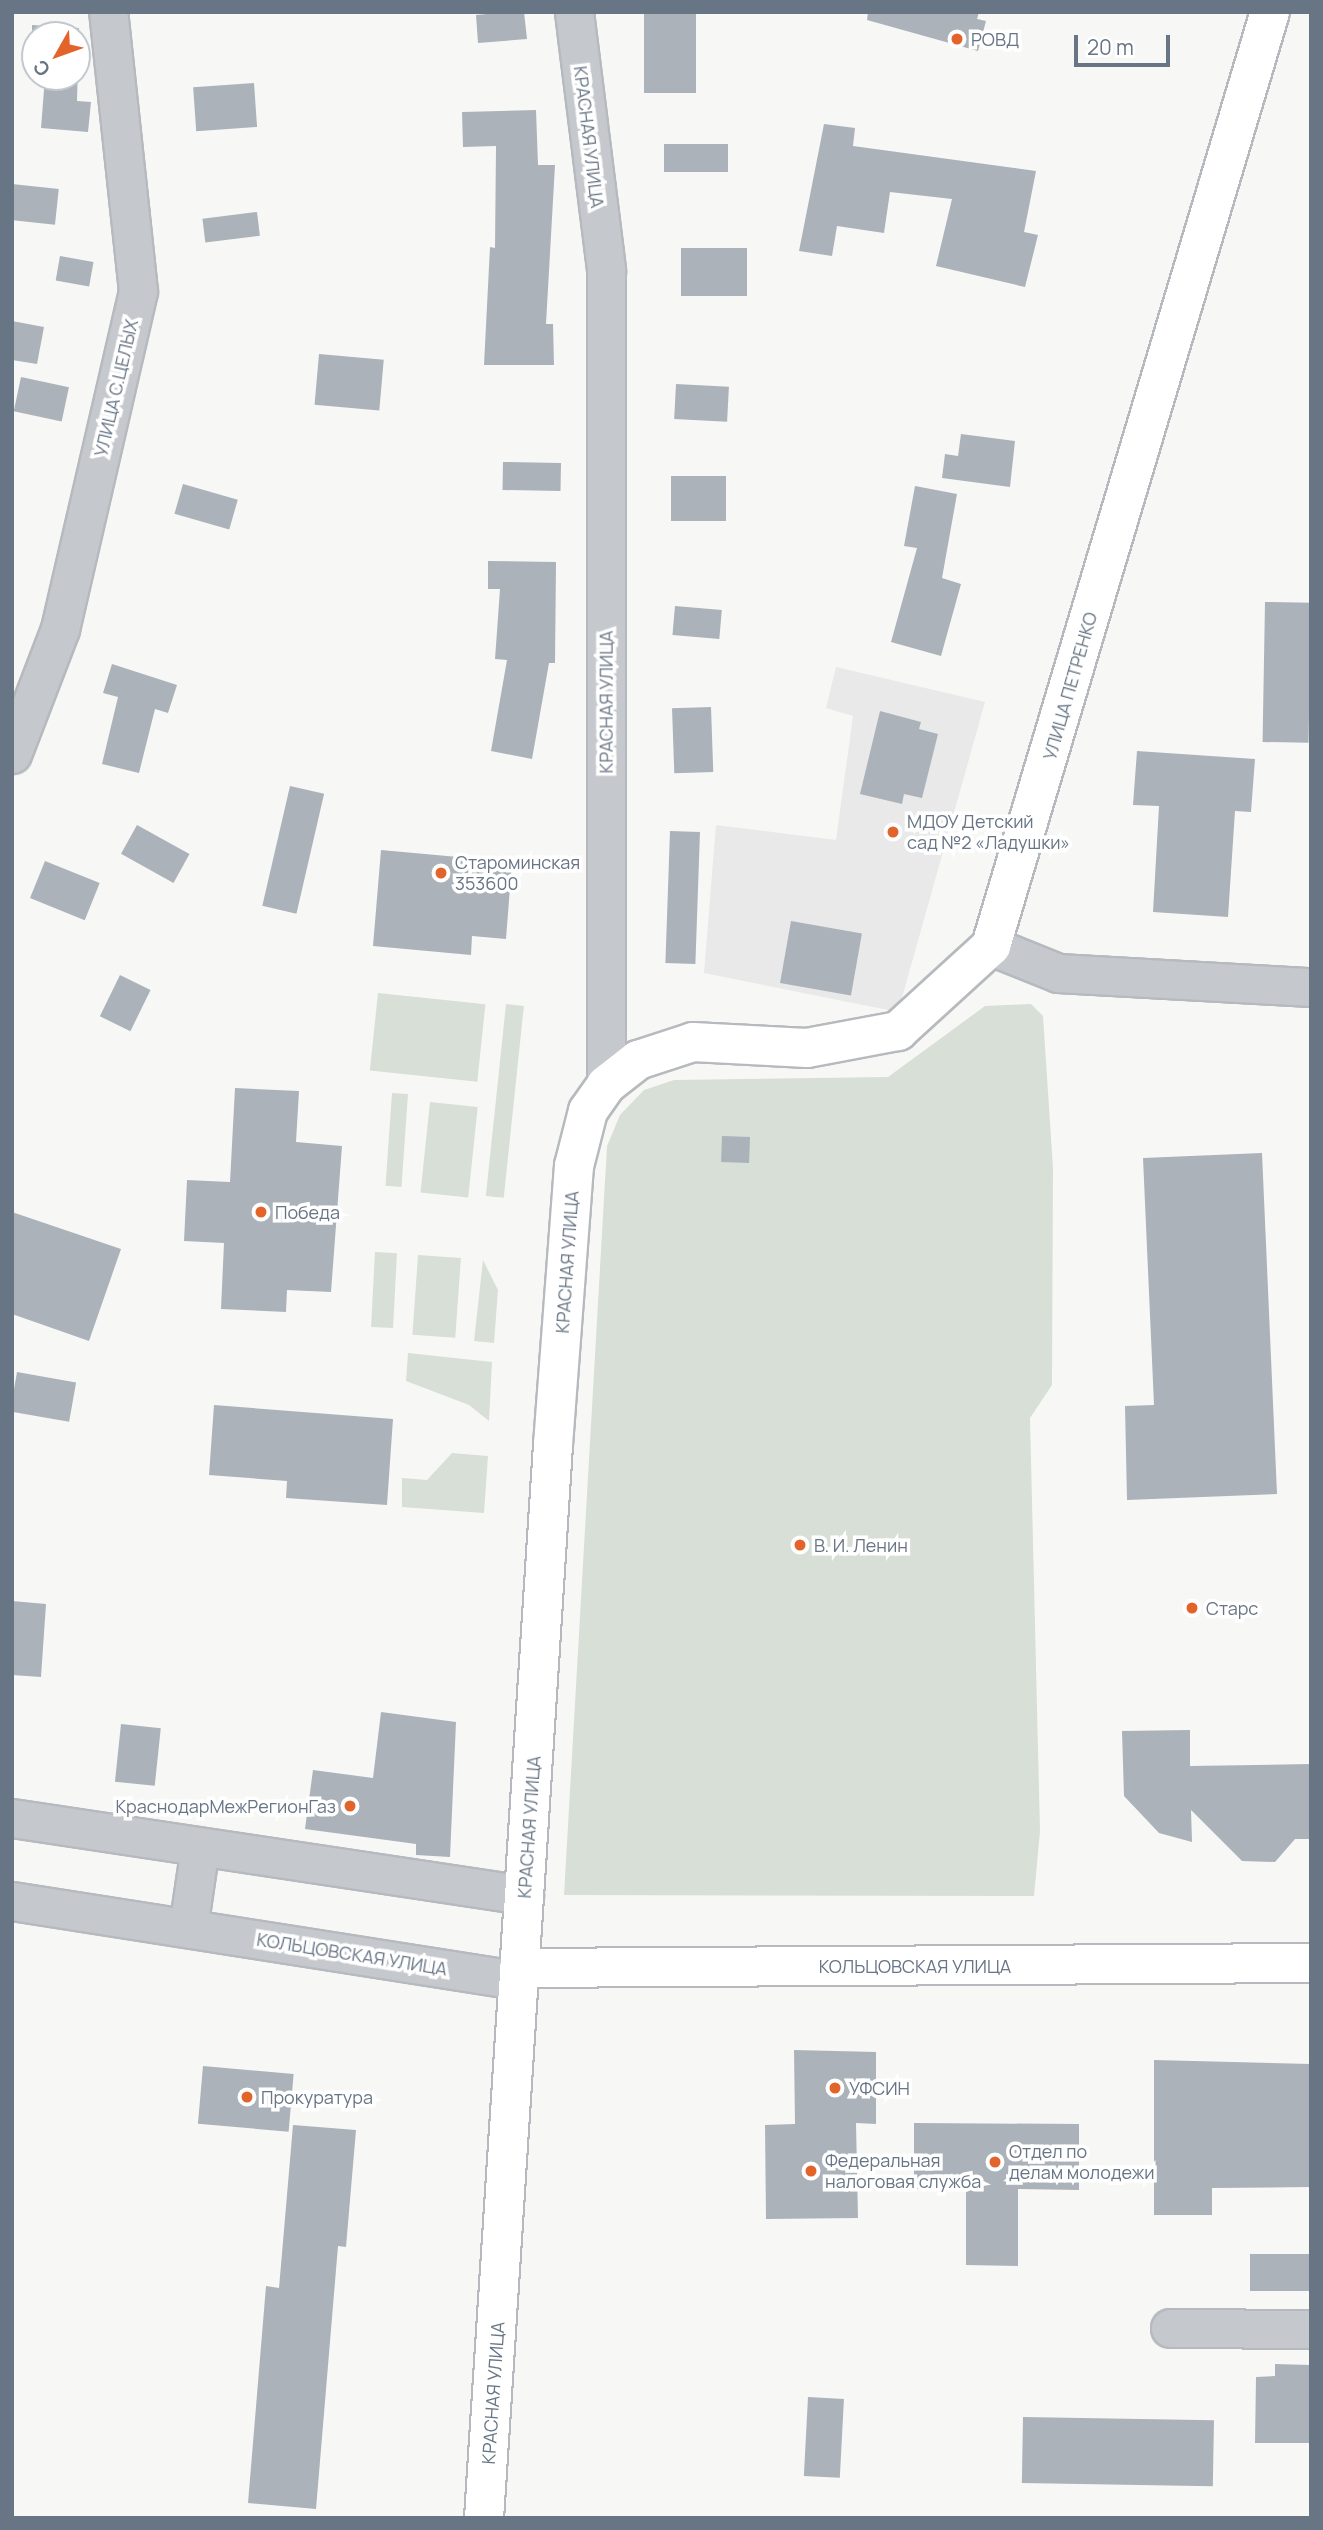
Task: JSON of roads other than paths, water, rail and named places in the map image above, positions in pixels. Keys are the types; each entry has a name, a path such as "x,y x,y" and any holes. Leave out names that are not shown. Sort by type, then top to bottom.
{"main road":[{"name":"УЛИЦА ПЕТРЕНКО","path":"992,946 1270,12"},
{"path":"607,1084 638,1060 693,1042 807,1048 898,1031 992,946"},
{"name":"КРАСНАЯ УЛИЦА","path":"484,2518 517,1974 574,1166 588,1111 607,1084"},
{"name":"КОЛЬЦОВСКАЯ УЛИЦА","path":"517,1974 1311,1963"}],"street":[{"name":"УЛИЦА С.ЦЕЛЫХ","path":"12,754 60,629 138,291 108,12"},
{"name":"КРАСНАЯ УЛИЦА","path":"573,12 606,270 607,1084"},
{"path":"992,946 1058,974 1311,987"},
{"path":"12,1818 524,1895"},
{"path":"188,1928 200,1847"},
{"name":"КОЛЬЦОВСКАЯ УЛИЦА","path":"12,1901 517,1974"},
{"path":"1170,2328 1311,2329"}],"place":[{"name":"РОВД","path":"957,39"},
{"name":"МДОУ Детский сад №2 «Ладушки»","path":"893,832"},
{"name":"Староминская 353600","path":"441,873"},
{"name":"Победа","path":"261,1212"},
{"name":"В. И. Ленин","path":"800,1545"},
{"name":"Старс","path":"1192,1608"},
{"name":"КраснодарМежРегионГаз","path":"350,1806"},
{"name":"УФСИН","path":"835,2088"},
{"name":"Прокуратура","path":"247,2097"},
{"name":"Отдел по делам молодежи","path":"995,2162"},
{"name":"Федеральная налоговая служба","path":"811,2171"}]}
